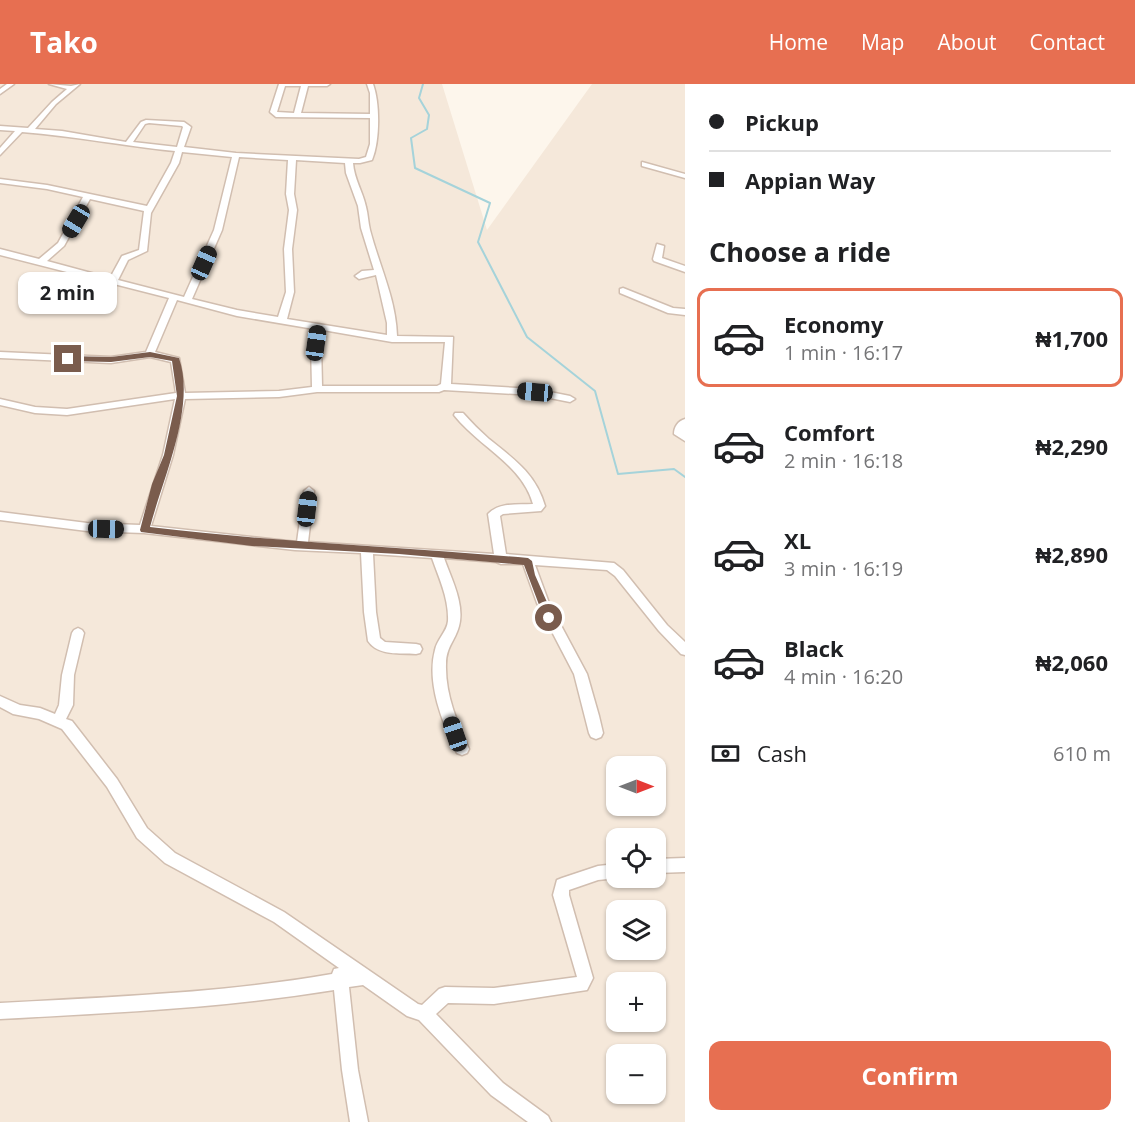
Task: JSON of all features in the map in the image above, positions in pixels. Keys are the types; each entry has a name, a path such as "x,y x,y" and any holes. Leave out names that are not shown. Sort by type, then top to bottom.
{"street":[{"path":"0,92 11,84"},
{"path":"52,84 74,86"},
{"path":"327,84 283,84 274,114 373,116"},
{"path":"297,116 305,84"},
{"path":"0,128 70,134 128,144 236,155 363,161 370,156 374,144 373,93 370,84"},
{"path":"30,130 54,103 74,86"},
{"path":"113,281 126,257 143,251 148,209 175,163 187,127 152,120 143,123 128,144"},
{"path":"0,153 21,129"},
{"path":"187,301 214,241 236,155"},
{"path":"282,320 290,292 288,249 292,210 290,194 292,159"},
{"path":"349,162 350,173 362,206 364,228 380,272 392,323 392,339"},
{"path":"645,164 685,176"},
{"path":"0,181 148,209"},
{"path":"40,263 62,244 88,196"},
{"path":"660,246 657,259 685,269"},
{"path":"0,252 173,298 282,320 392,339 450,339 447,381 444,387"},
{"path":"359,276 365,273 380,272"},
{"path":"623,291 671,311 685,312"},
{"path":"150,354 173,298"},
{"path":"317,389 316,343 319,327"},
{"path":"0,355 111,360 150,354 176,360 181,396 168,455 144,530"},
{"path":"0,402 35,410 67,412 129,400 181,396 279,394 317,389 444,387 535,392 570,399"},
{"path":"459,415 489,445 515,464 532,482 537,493 539,506 537,508 501,510 494,514 501,560"},
{"path":"685,422 679,429 679,434 685,438"},
{"path":"302,546 309,491"},
{"path":"0,516 227,540 610,566 619,573 663,628 685,650"},
{"path":"367,549 374,641 383,646 416,649"},
{"path":"437,554 449,589 453,612 452,632 441,650 442,684 446,708 462,749"},
{"path":"528,561 530,575 549,618 580,672 596,733"},
{"path":"58,721 68,698 68,675 78,633"},
{"path":"0,701 18,710 67,725 112,783 142,833 156,848 181,865 279,917 413,1010 424,1014 497,1089 542,1122"},
{"path":"666,865 685,864"},
{"path":"424,1014 445,995 494,996 581,984 585,978 561,895 562,885 606,872"},
{"path":"342,962 340,982 351,1081 359,1122"},
{"path":"0,1011 161,1002 270,991 364,977"}],"shaded area":[{"path":"0,84 442,84 487,230 592,84 685,84 685,1122 0,1122"}],"waterway":[{"path":"423,84 419,98 429,115 427,129 411,138 415,168 490,203 478,242 527,337 595,391 618,474 674,469 685,477"}],"route":[{"path":"68,359 111,360 150,354 176,360 181,396 168,455 144,530 252,543 528,561 530,575 549,618"}]}
